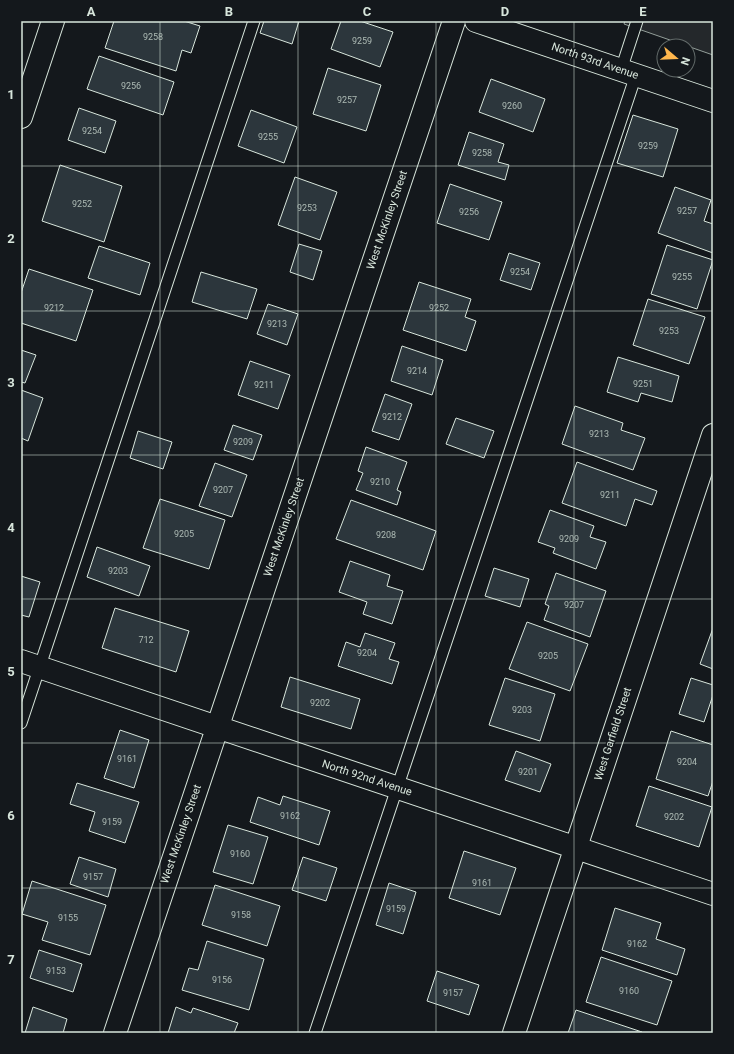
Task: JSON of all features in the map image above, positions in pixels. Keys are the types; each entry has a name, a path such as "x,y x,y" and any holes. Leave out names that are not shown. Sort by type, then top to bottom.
{"street":[{"path":"21,117 53,21"},
{"name":"West McKinley Street","path":"115,1033 454,21"},
{"name":"North 93rd Avenue","path":"476,21 713,101"},
{"name":"West Garfield Street","path":"514,1033 713,435"},
{"name":"North 92nd Avenue","path":"30,664 713,894"}],"lane":[{"path":"21,723 30,664 254,21"},
{"path":"315,1033 398,788 629,73 637,21"}],"shaded area":[{"path":"625,21 713,21 713,55 696,49 696,38 664,38 624,24"}],"building":[{"path":"114,21 184,21 200,26 191,53 182,50 176,71 105,48"},
{"path":"264,21 299,21 292,44 260,33"},
{"path":"341,21 360,21 393,32 380,67 331,49"},
{"path":"99,56 174,82 163,115 87,89"},
{"path":"328,68 381,85 366,131 313,114"},
{"path":"491,79 545,99 533,132 479,112"},
{"path":"79,108 116,121 105,153 68,140"},
{"path":"251,110 297,127 284,163 238,146"},
{"path":"633,115 678,129 663,177 617,163"},
{"path":"469,132 504,144 498,162 509,165 505,180 458,165"},
{"path":"60,165 122,186 104,242 42,221"},
{"path":"295,177 337,192 320,240 278,225"},
{"path":"450,184 502,202 489,240 437,223"},
{"path":"675,187 711,200 704,221 713,224 713,253 658,233"},
{"path":"299,244 322,251 313,280 290,272"},
{"path":"667,245 713,260 697,309 651,294"},
{"path":"99,246 150,263 140,295 88,278"},
{"path":"509,253 540,263 531,290 500,280"},
{"path":"29,269 93,290 76,341 21,323 21,293"},
{"path":"201,272 257,289 247,319 192,302"},
{"path":"419,282 471,299 465,317 476,321 466,351 403,330"},
{"path":"648,299 705,317 689,364 633,345"},
{"path":"268,304 298,314 287,345 257,334"},
{"path":"402,346 443,360 432,395 391,381"},
{"path":"21,350 36,355 25,383 21,382"},
{"path":"618,357 679,376 672,402 641,393 638,402 607,392"},
{"path":"250,361 290,375 278,409 238,395"},
{"path":"21,390 43,398 28,441 21,438"},
{"path":"385,394 412,404 399,440 372,431"},
{"path":"575,406 623,423 621,430 645,438 633,470 562,444"},
{"path":"456,418 494,431 484,458 446,444"},
{"path":"233,425 262,435 253,460 224,450"},
{"path":"138,431 172,442 163,469 130,458"},
{"path":"366,447 407,462 397,490 401,492 397,505 356,490 363,473 358,471"},
{"path":"577,462 657,491 652,505 635,499 626,526 562,503"},
{"path":"215,463 247,475 232,517 199,506"},
{"path":"160,499 225,520 209,569 143,548"},
{"path":"351,500 436,531 423,570 336,539"},
{"path":"550,510 594,526 590,537 606,542 596,569 553,553 555,548 538,542"},
{"path":"97,547 150,566 139,596 87,577"},
{"path":"350,561 390,575 387,586 403,591 392,624 363,614 367,602 339,592"},
{"path":"494,568 529,579 520,607 485,596"},
{"path":"556,573 606,591 590,637 544,620 549,606 545,604"},
{"path":"21,576 40,582 29,617 21,615"},
{"path":"115,608 189,631 176,672 102,648"},
{"path":"527,622 588,644 570,691 509,669"},
{"path":"713,628 713,669 700,664"},
{"path":"365,633 395,643 389,659 399,662 392,684 338,666 346,642 360,647"},
{"path":"290,677 360,699 351,729 281,707"},
{"path":"505,678 555,694 540,741 489,725"},
{"path":"691,678 713,685 713,695 704,722 679,714"},
{"path":"120,730 149,740 134,788 104,778"},
{"path":"671,731 713,745 713,781 708,796 656,779"},
{"path":"516,751 551,764 540,792 505,780"},
{"path":"77,783 139,802 125,843 89,831 95,812 70,804"},
{"path":"649,786 712,807 699,847 636,826"},
{"path":"283,796 330,811 319,845 250,822 258,797 280,805"},
{"path":"228,825 268,837 253,884 213,872"},
{"path":"464,851 516,868 500,915 449,898"},
{"path":"79,857 116,869 108,897 70,884"},
{"path":"303,857 337,868 326,901 292,890"},
{"path":"32,881 106,905 90,955 42,940 48,922 22,914"},
{"path":"389,883 416,892 403,934 376,925"},
{"path":"215,885 280,906 267,946 202,925"},
{"path":"615,908 661,923 656,939 685,949 677,975 602,950"},
{"path":"207,941 264,959 249,1010 182,990 189,968 198,970"},
{"path":"39,950 82,964 73,992 30,978"},
{"path":"601,957 672,981 657,1025 586,1002"},
{"path":"437,971 479,985 469,1015 427,1001"},
{"path":"33,1007 67,1019 63,1033 25,1033"},
{"path":"176,1007 191,1013 193,1008 238,1023 234,1033 168,1033"},
{"path":"576,1010 642,1032 568,1033"}]}
